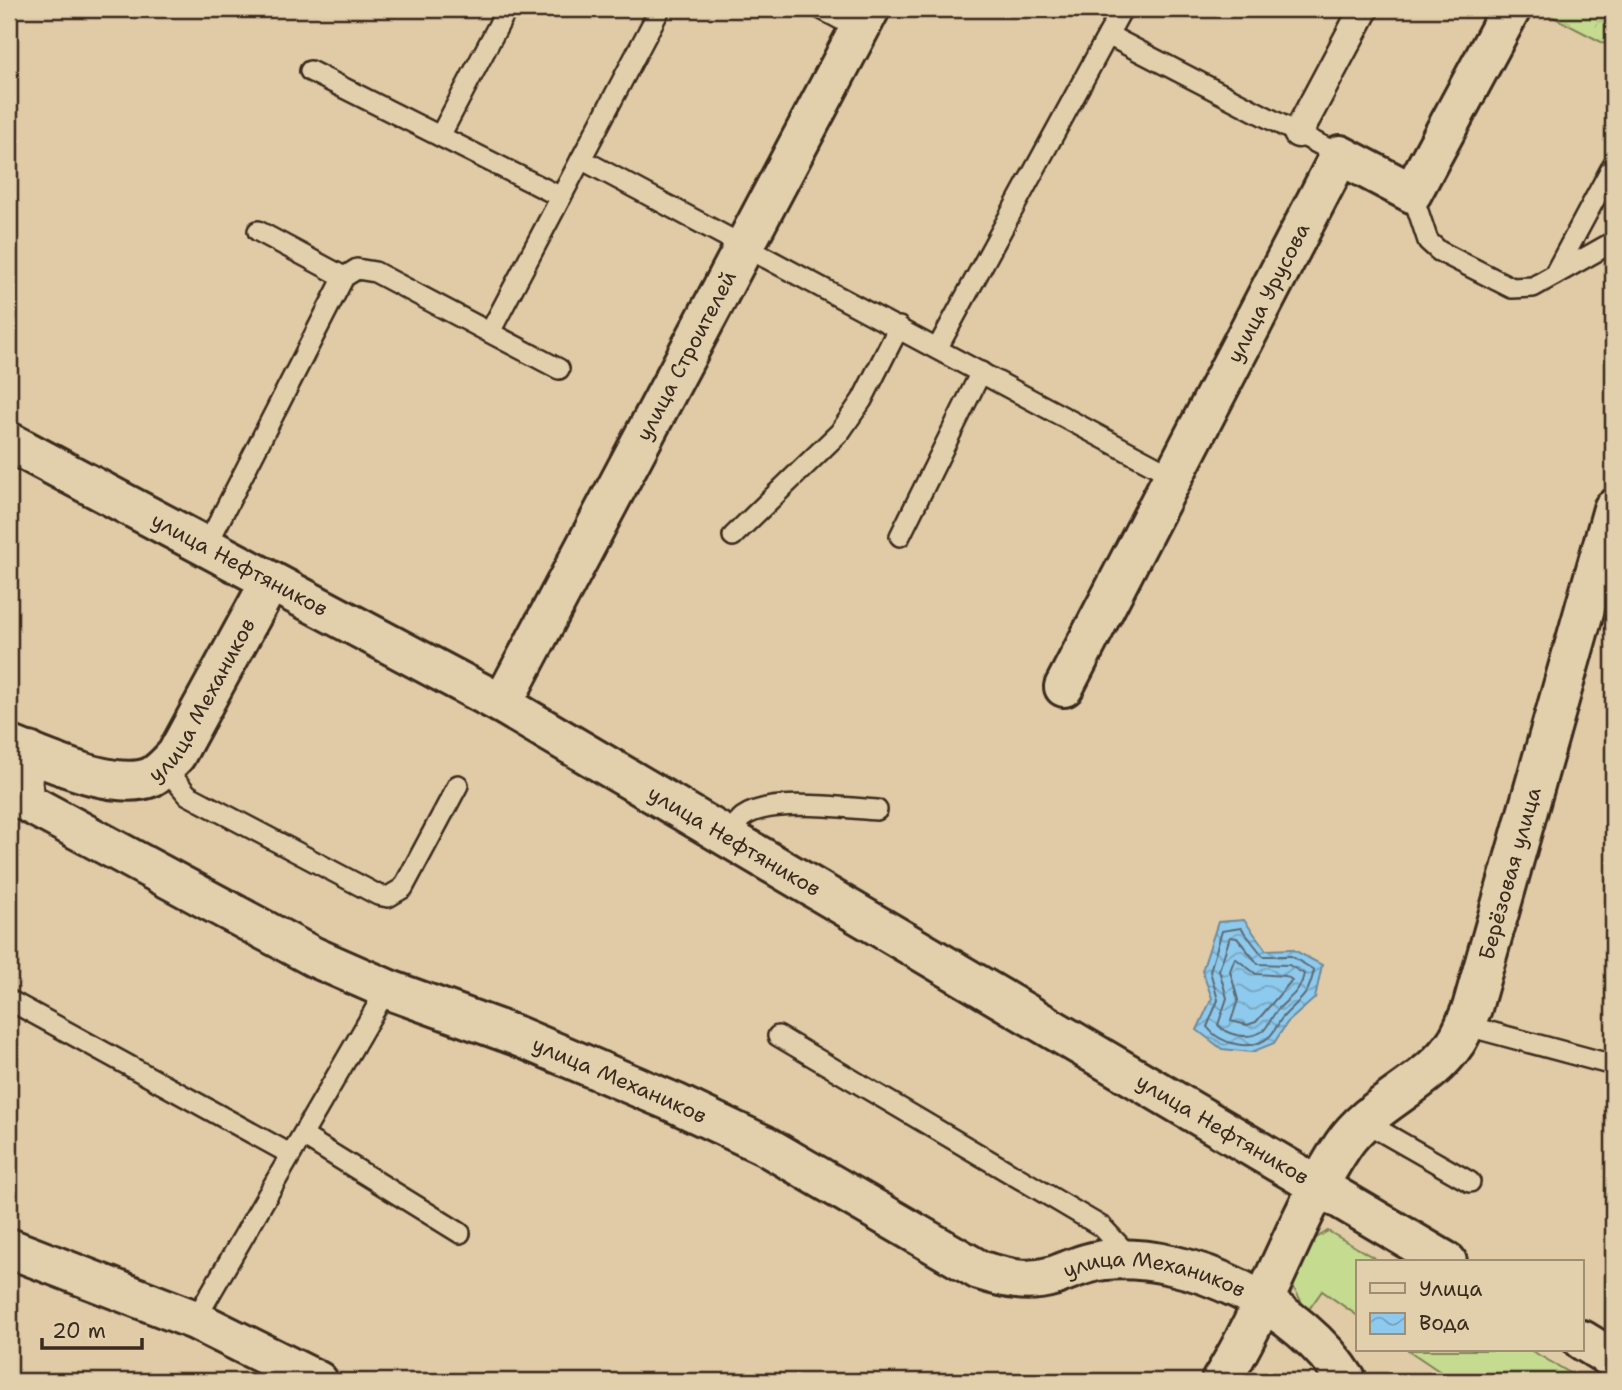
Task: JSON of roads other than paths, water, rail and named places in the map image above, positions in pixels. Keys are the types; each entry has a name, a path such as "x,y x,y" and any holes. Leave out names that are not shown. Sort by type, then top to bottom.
{"street":[{"path":"1298,133 1364,9"},
{"path":"1340,155 1412,192 1511,9"},
{"name":"улица Строителей","path":"502,704 864,19"},
{"name":"улица Урусова","path":"1064,687 1340,155"},
{"name":"улица Нефтяников","path":"9,442 502,704 1444,1260"},
{"name":"Берёзовая улица","path":"1221,1381 1265,1304 1344,1144 1363,1121 1438,1061 1456,1042 1464,1025 1510,875 1613,509"},
{"name":"улица Механиков","path":"270,582 176,755 164,767 151,776 132,781 84,772 19,749 22,793 28,803 314,957 387,989 517,1036 742,1134 979,1270 1005,1279 1031,1280 1100,1260 1131,1258 1184,1267 1226,1281 1265,1304 1307,1336 1338,1366 1347,1381"},
{"path":"9,1248 195,1320 318,1381"},
{"path":"1584,1341 1613,1359"}],"lane":[{"path":"440,136 507,9"},
{"path":"490,332 660,9"},
{"path":"821,9 864,19"},
{"path":"937,349 1122,9"},
{"path":"1108,35 1340,155"},
{"path":"310,71 561,197"},
{"path":"581,159 1174,476"},
{"path":"1554,275 1613,165"},
{"path":"1412,192 1428,241 1439,251 1512,288 1533,287 1613,242"},
{"path":"258,231 344,277"},
{"path":"206,547 344,277 357,269 375,272 559,369"},
{"path":"733,537 840,432 862,400 899,327"},
{"path":"901,536 981,372"},
{"path":"164,767 188,795 378,895 388,897 403,888 458,785"},
{"path":"726,837 744,816 764,809 815,806 877,810"},
{"path":"195,1320 387,989"},
{"path":"9,1000 290,1154"},
{"path":"1464,1025 1613,1065"},
{"path":"778,1036 1102,1227 1131,1258"},
{"path":"1363,1121 1470,1182"},
{"path":"303,1136 460,1233"}],"water":[{"path":"1244,920 1266,950 1292,949 1322,965 1315,998 1287,1023 1274,1043 1252,1052 1222,1049 1197,1030 1212,998 1202,971 1218,922"}]}
